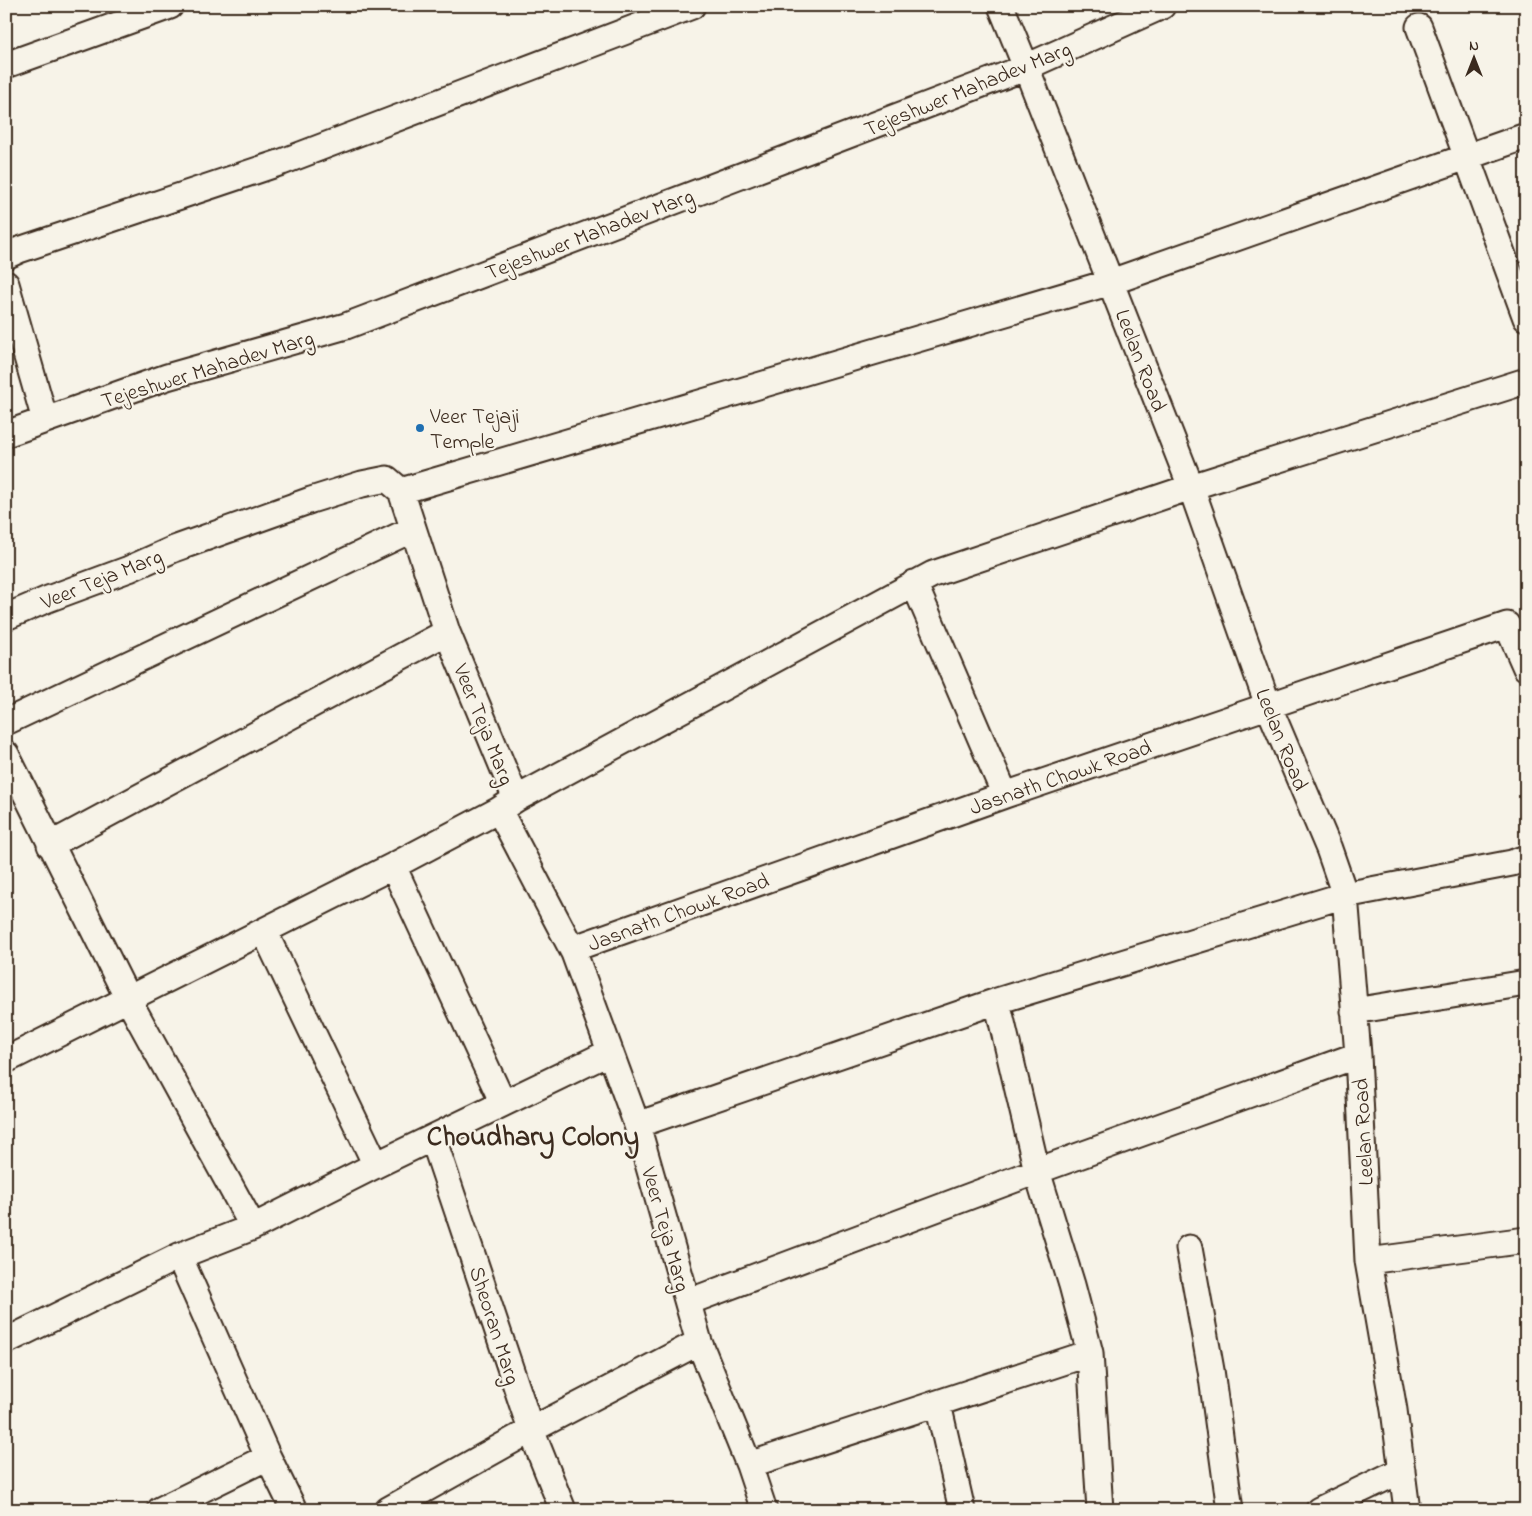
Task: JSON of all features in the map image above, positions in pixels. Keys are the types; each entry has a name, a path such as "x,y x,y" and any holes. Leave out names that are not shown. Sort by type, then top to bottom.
{"street":[{"path":"6,65 170,6"},
{"path":"6,256 282,162 692,6"},
{"name":"Leelan Road","path":"1001,6 1192,487 1268,705 1329,849 1345,895 1358,1056 1368,1260 1394,1410 1406,1510"},
{"name":"Tejeshwer Mahadev Marg","path":"6,434 167,377 346,326 1026,67 1162,6"},
{"path":"1419,27 1526,318"},
{"path":"401,491 1111,282 1466,155 1526,136"},
{"path":"6,284 45,420"},
{"path":"6,1060 393,866 933,574 1192,487 1526,381"},
{"name":"Veer Teja Marg","path":"6,617 174,549 311,500 362,484 387,479 401,491 447,632 507,804 572,949 637,1125 699,1342 764,1510"},
{"path":"6,722 413,529"},
{"path":"914,584 1005,794"},
{"name":"Jasnath Chowk Road","path":"572,949 1005,794 1507,625 1526,668"},
{"path":"50,845 447,632"},
{"path":"6,754 128,999 253,1227"},
{"path":"637,1125 998,1001 1345,895 1512,863 1526,858"},
{"path":"393,866 503,1103"},
{"path":"264,931 376,1165"},
{"path":"1354,1011 1526,983"},
{"path":"998,1001 1037,1171 1072,1285 1090,1353 1100,1510"},
{"path":"6,1341 178,1256 253,1227 376,1165 610,1052"},
{"path":"688,1302 1037,1171 1358,1056"},
{"name":"Sheoran Marg","path":"433,1138 531,1430 563,1510"},
{"path":"1368,1260 1526,1240"},
{"path":"1189,1248 1211,1370 1230,1510"},
{"path":"178,1256 268,1457 294,1510"},
{"path":"388,1510 531,1430 699,1342"},
{"path":"748,1465 1090,1353"},
{"path":"938,1404 962,1510"},
{"path":"160,1510 268,1457"},
{"path":"1319,1510 1402,1470"}],"place":[{"name":"Veer Tejaji Temple","path":"420,428"}],"district":[{"name":"Choudhary Colony","path":"533,1135"}]}
